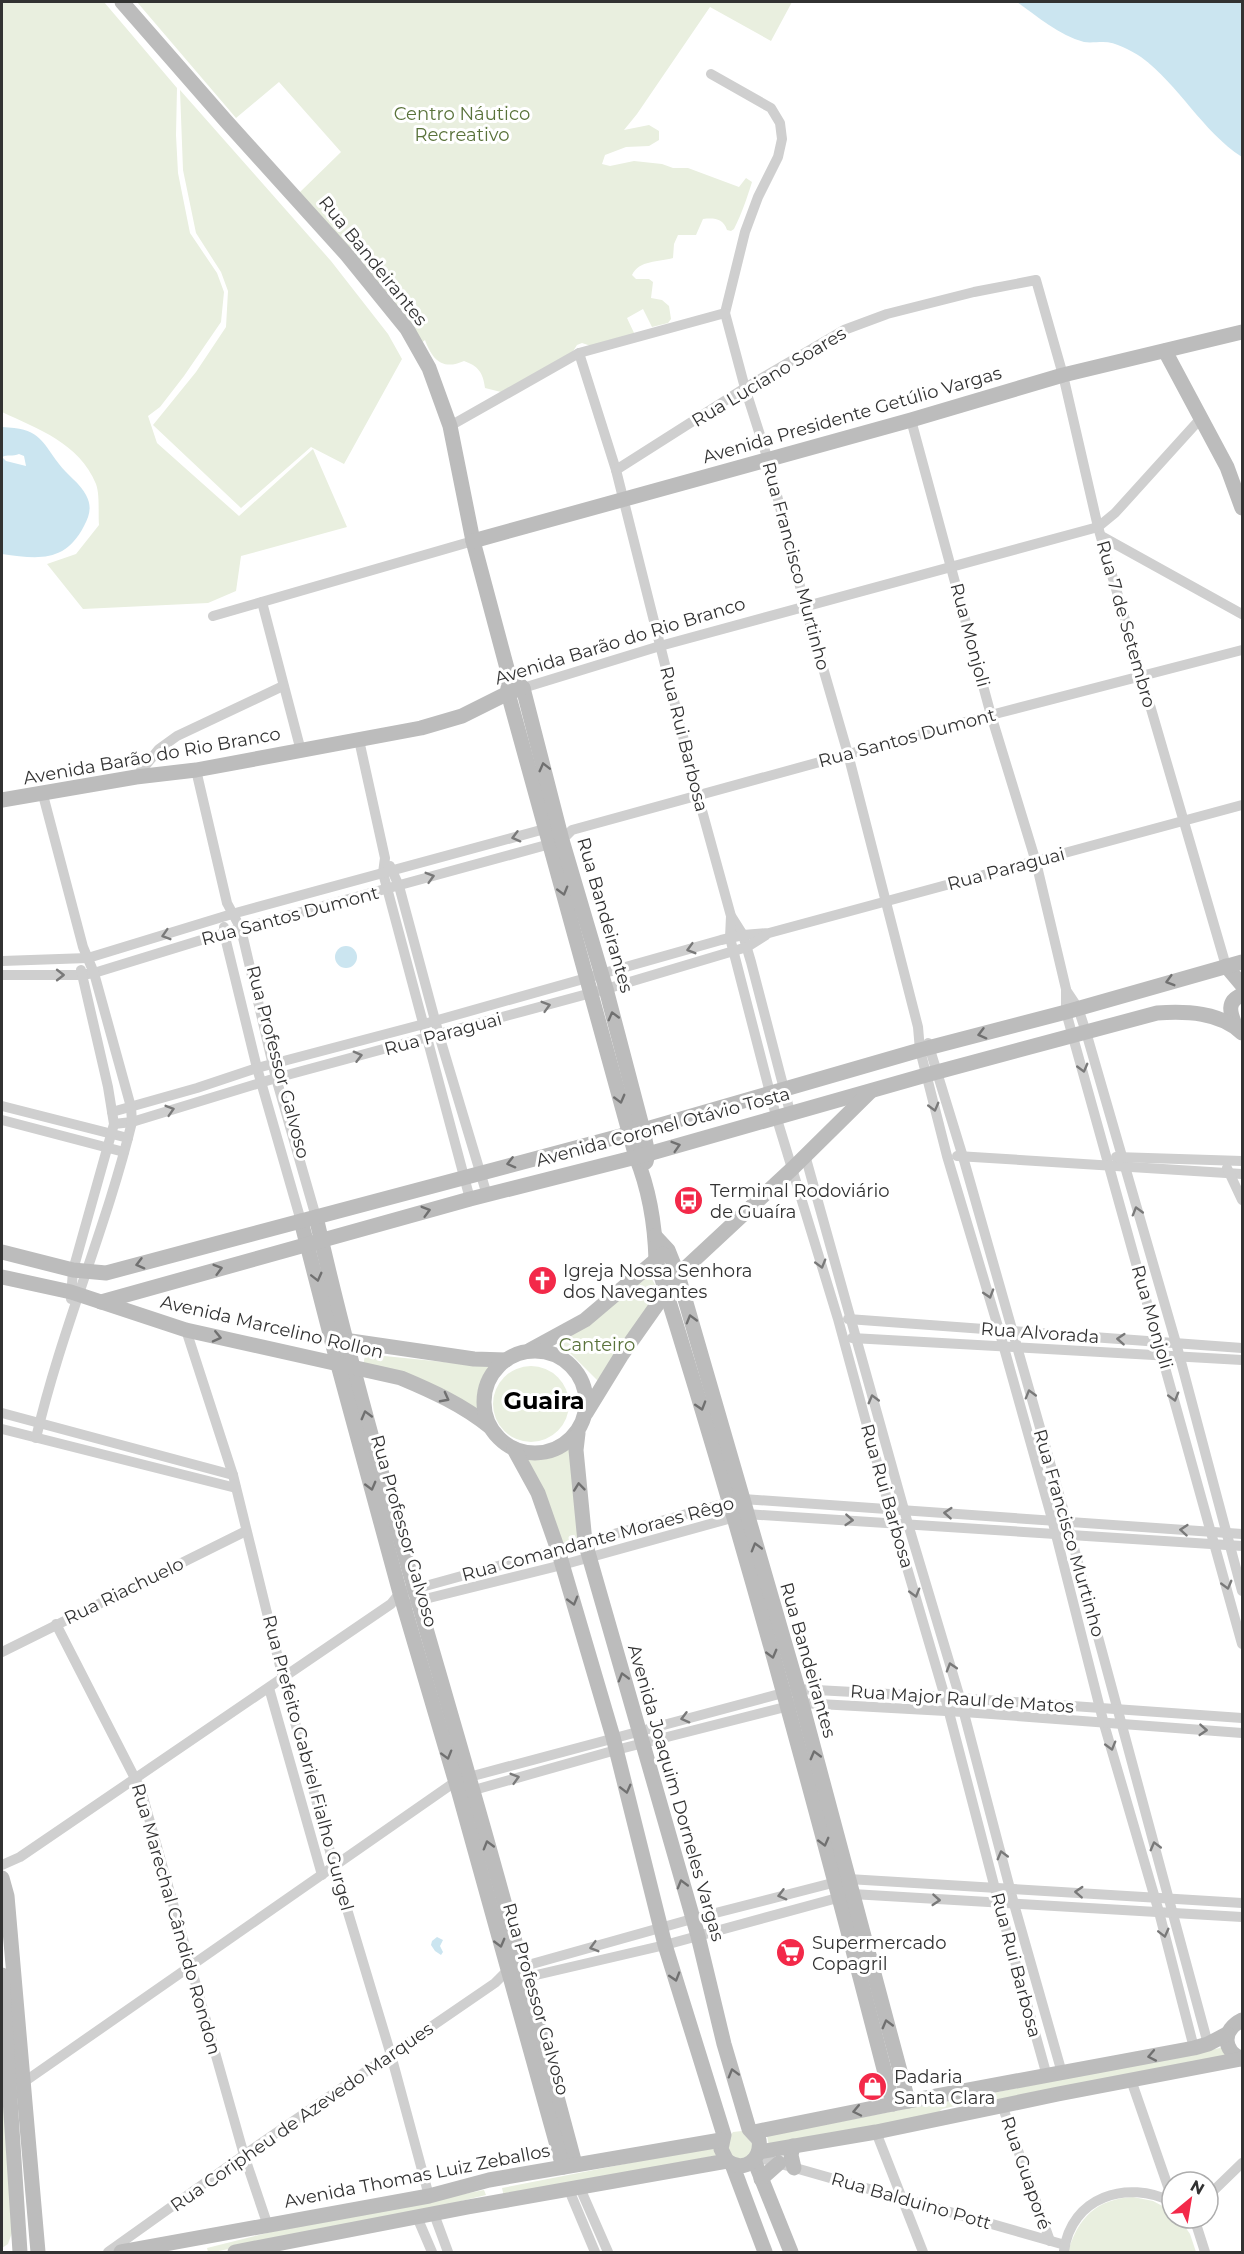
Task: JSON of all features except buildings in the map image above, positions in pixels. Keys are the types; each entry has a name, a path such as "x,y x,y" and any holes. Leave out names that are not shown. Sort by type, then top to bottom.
{"street":[{"name":"Rua Bandeirantes","path":"122,2 347,255 407,328 429,368 450,426 473,541 508,672 508,693 558,834"},
{"name":"Rua Francisco Murtinho","path":"711,74 771,108 780,123 782,139 778,157 758,197 745,232 726,313 745,388 768,460 805,606 848,754 918,1027 932,1073 963,1157 1070,1533 1185,1956 1201,2046"},
{"name":"Rua 7 de Setembro","path":"1036,280 1063,375 1099,532 1226,966"},
{"name":"Rua Luciano Soares","path":"616,470 745,388 844,330 887,314 974,292 1036,280"},
{"path":"450,426 579,353 726,313"},
{"name":"Avenida Presidente Getúlio Vargas","path":"473,541 911,420 1063,375 1242,332"},
{"path":"1165,351 1227,467 1242,508"},
{"name":"Rua Rui Barbosa","path":"579,353 624,500 698,796 731,916 730,938 752,1019 777,1091 793,1168 945,1696 1047,2076"},
{"name":"Avenida Barão do Rio Branco","path":"2,800 43,795 136,777 196,770 421,728 462,716 508,693 660,646 952,567 1099,532 1202,417"},
{"name":"Rua Monjoli","path":"911,420 991,715 1036,861 1066,989 1121,1156 1176,1343 1242,1592"},
{"path":"1099,532 1242,614"},
{"path":"213,616 473,541"},
{"path":"262,602 301,751"},
{"name":"Rua Santos Dumont","path":"2,961 84,959 388,872 558,834 991,715 1242,650"},
{"name":"Rua Bandeirantes","path":"508,672 523,688 577,913 642,1156 643,1175 655,1236 662,1255 666,1290 693,1355"},
{"path":"136,777 159,749 177,736 284,686"},
{"path":"359,740 388,872 388,889 470,1199"},
{"name":"Rua Professor Galvoso","path":"196,770 227,903 229,916 224,933 257,1068 309,1219"},
{"path":"36,1438 71,1311 91,1203 112,1129 112,1112 81,975 84,959 83,947 43,795"},
{"name":"Rua Paraguai","path":"112,1129 276,1078 515,1014 668,955 743,934 769,933 1242,805"},
{"name":"Rua Santos Dumont","path":"2,975 93,973 224,933 399,886 558,834"},
{"path":"388,872 399,886 435,1021 487,1195"},
{"name":"Rua Professor Galvoso","path":"229,916 240,929 339,1340 353,1368 370,1458 405,1598 447,1728 460,1787 491,1884 512,1976 541,2065 569,2166"},
{"name":"Rua Rui Barbosa","path":"731,916 743,934 747,947 765,1016 777,1091"},
{"name":"Rua Paraguai","path":"112,1112 257,1068 510,1000 673,969 747,947 769,933"},
{"path":"668,955 673,969"},
{"path":"80,1271 106,1208 132,1122 131,1107 93,973 84,959"},
{"name":"Avenida Coronel Otávio Tosta","path":"80,1271 106,1273 167,1257 480,1171 636,1131 1242,962"},
{"path":"1226,966 1242,985"},
{"path":"1239,1030 1230,1014 1230,1006 1234,999 1242,995"},
{"path":"510,1000 515,1014"},
{"name":"Avenida Coronel Otávio Tosta","path":"101,1302 470,1199 642,1156 783,1114 1157,1013 1176,1012 1218,1018 1239,1030"},
{"path":"752,1019 765,1016"},
{"name":"Rua Monjoli","path":"1080,1034 1109,1162 1212,1532 1238,1612 1242,1644"},
{"name":"Rua Francisco Murtinho","path":"932,1073 947,1156 1052,1520 1104,1724 1171,1958 1201,2046"},
{"path":"197,1088 202,1100"},
{"path":"662,1255 585,1320 553,1339 506,1360 493,1373 485,1390 484,1409 490,1426 500,1440 514,1449 537,1454 560,1448 578,1433 586,1413 621,1356 678,1275 793,1168 872,1090"},
{"path":"2,1106 112,1129 128,1138"},
{"path":"2,1120 124,1152"},
{"path":"573,1148 578,1172"},
{"name":"Rua Rui Barbosa","path":"805,1155 904,1510 964,1712 1014,1904 1062,2073"},
{"path":"947,1156 1093,1164 1109,1162 1121,1156 1222,1160 1239,1161 1242,1173 1124,1167 1109,1162"},
{"path":"1175,1158 1176,1170"},
{"path":"1222,1160 1242,1200"},
{"path":"393,1196 402,1218"},
{"path":"91,1203 106,1208"},
{"path":"962,1206 976,1203"},
{"path":"815,1242 829,1239"},
{"path":"1133,1251 1148,1248"},
{"path":"2,1252 80,1271"},
{"name":"Rua Bandeirantes","path":"662,1255 678,1275 693,1355 792,1697 900,2102"},
{"path":"167,1257 176,1281"},
{"name":"Avenida Marcelino Rollon","path":"2,1276 74,1293 186,1330 401,1378 431,1390 472,1412 490,1426"},
{"name":"Rua Alvorada","path":"838,1319 1242,1348"},
{"name":"Rua Prefeito Gabriel Fialho Gurgel","path":"186,1330 233,1475 283,1678 334,1866 429,2196"},
{"name":"Rua Alvorada","path":"843,1338 1003,1345 1242,1360"},
{"name":"Rua Professor Galvoso","path":"339,1340 338,1365 370,1458"},
{"name":"Avenida Marcelino Rollon","path":"339,1340 474,1359 506,1360"},
{"path":"527,1351 547,1352 566,1360 579,1375 586,1393 586,1413"},
{"path":"2,1413 233,1475"},
{"path":"867,1424 880,1421"},
{"path":"2,1429 236,1488"},
{"path":"1028,1435 1041,1432"},
{"name":"Avenida Joaquim Dorneles Vargas","path":"578,1433 576,1450 585,1542 589,1558 698,1936 724,2044 752,2130 759,2140 757,2156 761,2179 791,2253"},
{"path":"1188,1444 1202,1442"},
{"path":"514,1449 538,1493 560,1558 615,1743 665,1945 723,2137 721,2152 729,2162 765,2253"},
{"path":"1200,1489 1214,1486"},
{"path":"818,1505 818,1518"},
{"name":"Rua Comandante Moraes Rêgo","path":"405,1598 560,1558 585,1542 738,1508 818,1505 1066,1520 1242,1534"},
{"name":"Rua Comandante Moraes Rêgo","path":"2,1865 20,1857 405,1598 560,1558 589,1558 738,1508 818,1518 1242,1545"},
{"path":"978,1515 979,1528"},
{"path":"1123,1525 1124,1537"},
{"name":"Rua Riachuelo","path":"2,1652 246,1531"},
{"path":"921,1613 933,1609"},
{"path":"1077,1616 1091,1612"},
{"name":"Rua Marechal Cândido Rondon","path":"56,1624 136,1778 244,2155 268,2226"},
{"path":"1091,1672 1106,1668"},
{"name":"Rua Prefeito Gabriel Fialho Gurgel","path":"269,1688 322,1875"},
{"path":"874,1693 874,1707"},
{"name":"Rua Major Raul de Matos","path":"640,1737 714,1710 792,1697 874,1693 945,1696 1118,1711 1242,1718"},
{"name":"Rua Major Raul de Matos","path":"24,2082 334,1866 460,1787 615,1743 717,1724 792,1697 874,1707 1242,1733"},
{"path":"1052,1705 1052,1719"},
{"path":"714,1710 717,1724"},
{"path":"1178,1714 1178,1729"},
{"path":"288,1755 303,1750"},
{"path":"972,1800 987,1798"},
{"path":"1133,1823 1148,1820"},
{"path":"2,1878 7,1896 38,2253"},
{"name":"Rua Coripheu de Azevedo Marques","path":"108,2253 244,2155 390,2055 512,1976 661,1927 841,1880 1153,1896 1242,1903"},
{"path":"904,1882 904,1898"},
{"path":"1103,1894 1103,1909"},
{"name":"Rua Coripheu de Azevedo Marques","path":"512,1976 665,1945 846,1895 1242,1917"},
{"path":"1221,1901 1221,1916"},
{"path":"1171,1958 1185,1956"},
{"path":"2,1980 20,2253"},
{"path":"1023,1990 1038,1987"},
{"path":"1237,2023 1227,2044 1232,2053 1242,2059"},
{"name":"Avenida Thomas Luiz Zeballos","path":"121,2253 201,2246 268,2226 429,2196 489,2180 723,2137 736,2127 752,2130 976,2090 1201,2046 1237,2023"},
{"path":"698,2050 724,2044"},
{"path":"235,2253 271,2249 468,2207 729,2162 744,2166 757,2156 794,2146 876,2132 1002,2105 1242,2059"},
{"path":"1131,2080 1162,2170"},
{"path":"956,2115 970,2109 976,2100 976,2090"},
{"name":"Rua Guaporé","path":"1002,2105 1050,2241"},
{"path":"876,2132 923,2253"},
{"path":"761,2179 786,2166 794,2146"},
{"name":"Rua Balduino Pott","path":"757,2156 1050,2241 1064,2249"},
{"path":"1220,2184 1242,2163"},
{"path":"468,2207 488,2197 489,2180"},
{"path":"575,2189 595,2253"},
{"path":"575,2189 608,2253"},
{"path":"1064,2249 1078,2218 1088,2207 1101,2199 1115,2193 1130,2191 1160,2196"},
{"path":"434,2214 448,2253"},
{"path":"417,2217 432,2253"},
{"path":"1198,2230 1205,2253"}],"green space":[{"path":"2,2 104,2 177,88 178,173 190,233 217,273 224,292 221,322 160,407 148,416 157,443 239,516 313,449 347,527 241,556 236,591 208,603 83,609 47,564 76,554 99,525 98,499 96,484 89,470 68,448 43,431 2,412"},
{"name":"Centro Náutico Recreativo","path":"137,2 792,2 771,41 710,7 624,130 649,125 659,131 659,140 649,146 626,147 605,155 602,164 610,166 634,161 662,164 673,168 688,168 739,187 746,178 752,182 734,229 727,230 718,220 703,219 696,235 678,235 674,244 673,258 644,264 632,275 636,279 649,279 653,282 651,298 662,300 669,306 671,319 668,323 652,327 643,309 627,318 635,335 591,346 582,343 577,345 572,353 501,392 485,388 479,370 473,365 464,361 450,365 444,364 431,353 425,340 420,344 299,193 341,152 279,82 236,118"},
{"path":"180,90 331,261 388,334 402,359 344,464 311,447 241,508 153,425 196,372 226,327 228,291 221,272 196,233 183,170"},
{"name":"Canteiro","path":"649,1274 661,1295 599,1382 561,1344"},
{"path":"365,1354 493,1367 484,1389 482,1413 363,1368"},
{"path":"531,1366 545,1369 558,1377 566,1390 569,1404 566,1418 558,1431 545,1439 531,1442 517,1439 504,1431 496,1418 493,1404 496,1390 504,1377 517,1369"},
{"path":"569,1448 581,1538 563,1543 528,1460"},
{"path":"1225,2047 1231,2056 989,2103 987,2094"},
{"path":"971,2096 973,2102 942,2109 938,2113 769,2146 767,2136"},
{"path":"2,2100 4,2101 14,2227 8,2244 2,2248"},
{"path":"742,2131 754,2146 747,2159 732,2160 724,2143 733,2132"},
{"path":"717,2146 719,2155 504,2197 502,2188"},
{"path":"484,2190 486,2195 457,2202 454,2206 213,2252 208,2252 207,2248 271,2232"},
{"path":"1133,2197 1160,2205 1160,2230 1187,2230 1196,2252 1068,2252 1077,2229 1090,2212 1099,2206"}],"water":[{"path":"1017,2 1242,2 1242,157 1215,134 1168,81 1141,57 1113,43 1086,42 1075,39 1049,25"},
{"path":"2,427 24,430 37,436 88,499 89,514 84,526 68,547 59,552 39,557 2,554","holes":["19,454 24,456 26,466 6,461 2,457"]},
{"path":"346,946 356,953 357,957 350,967 346,968 336,961 335,957 342,947"},
{"path":"437,1937 443,1940 440,1946 443,1952 441,1955 431,1945"}],"place":[{"name":"Terminal Rodoviário de Guaíra","path":"689,1201"},
{"name":"Igreja Nossa Senhora dos Navegantes","path":"542,1281"},
{"name":"Supermercado Copagril","path":"791,1953"},
{"name":"Padaria Santa Clara","path":"873,2087"}],"district":[{"name":"Guaira","path":"544,1400"}]}
